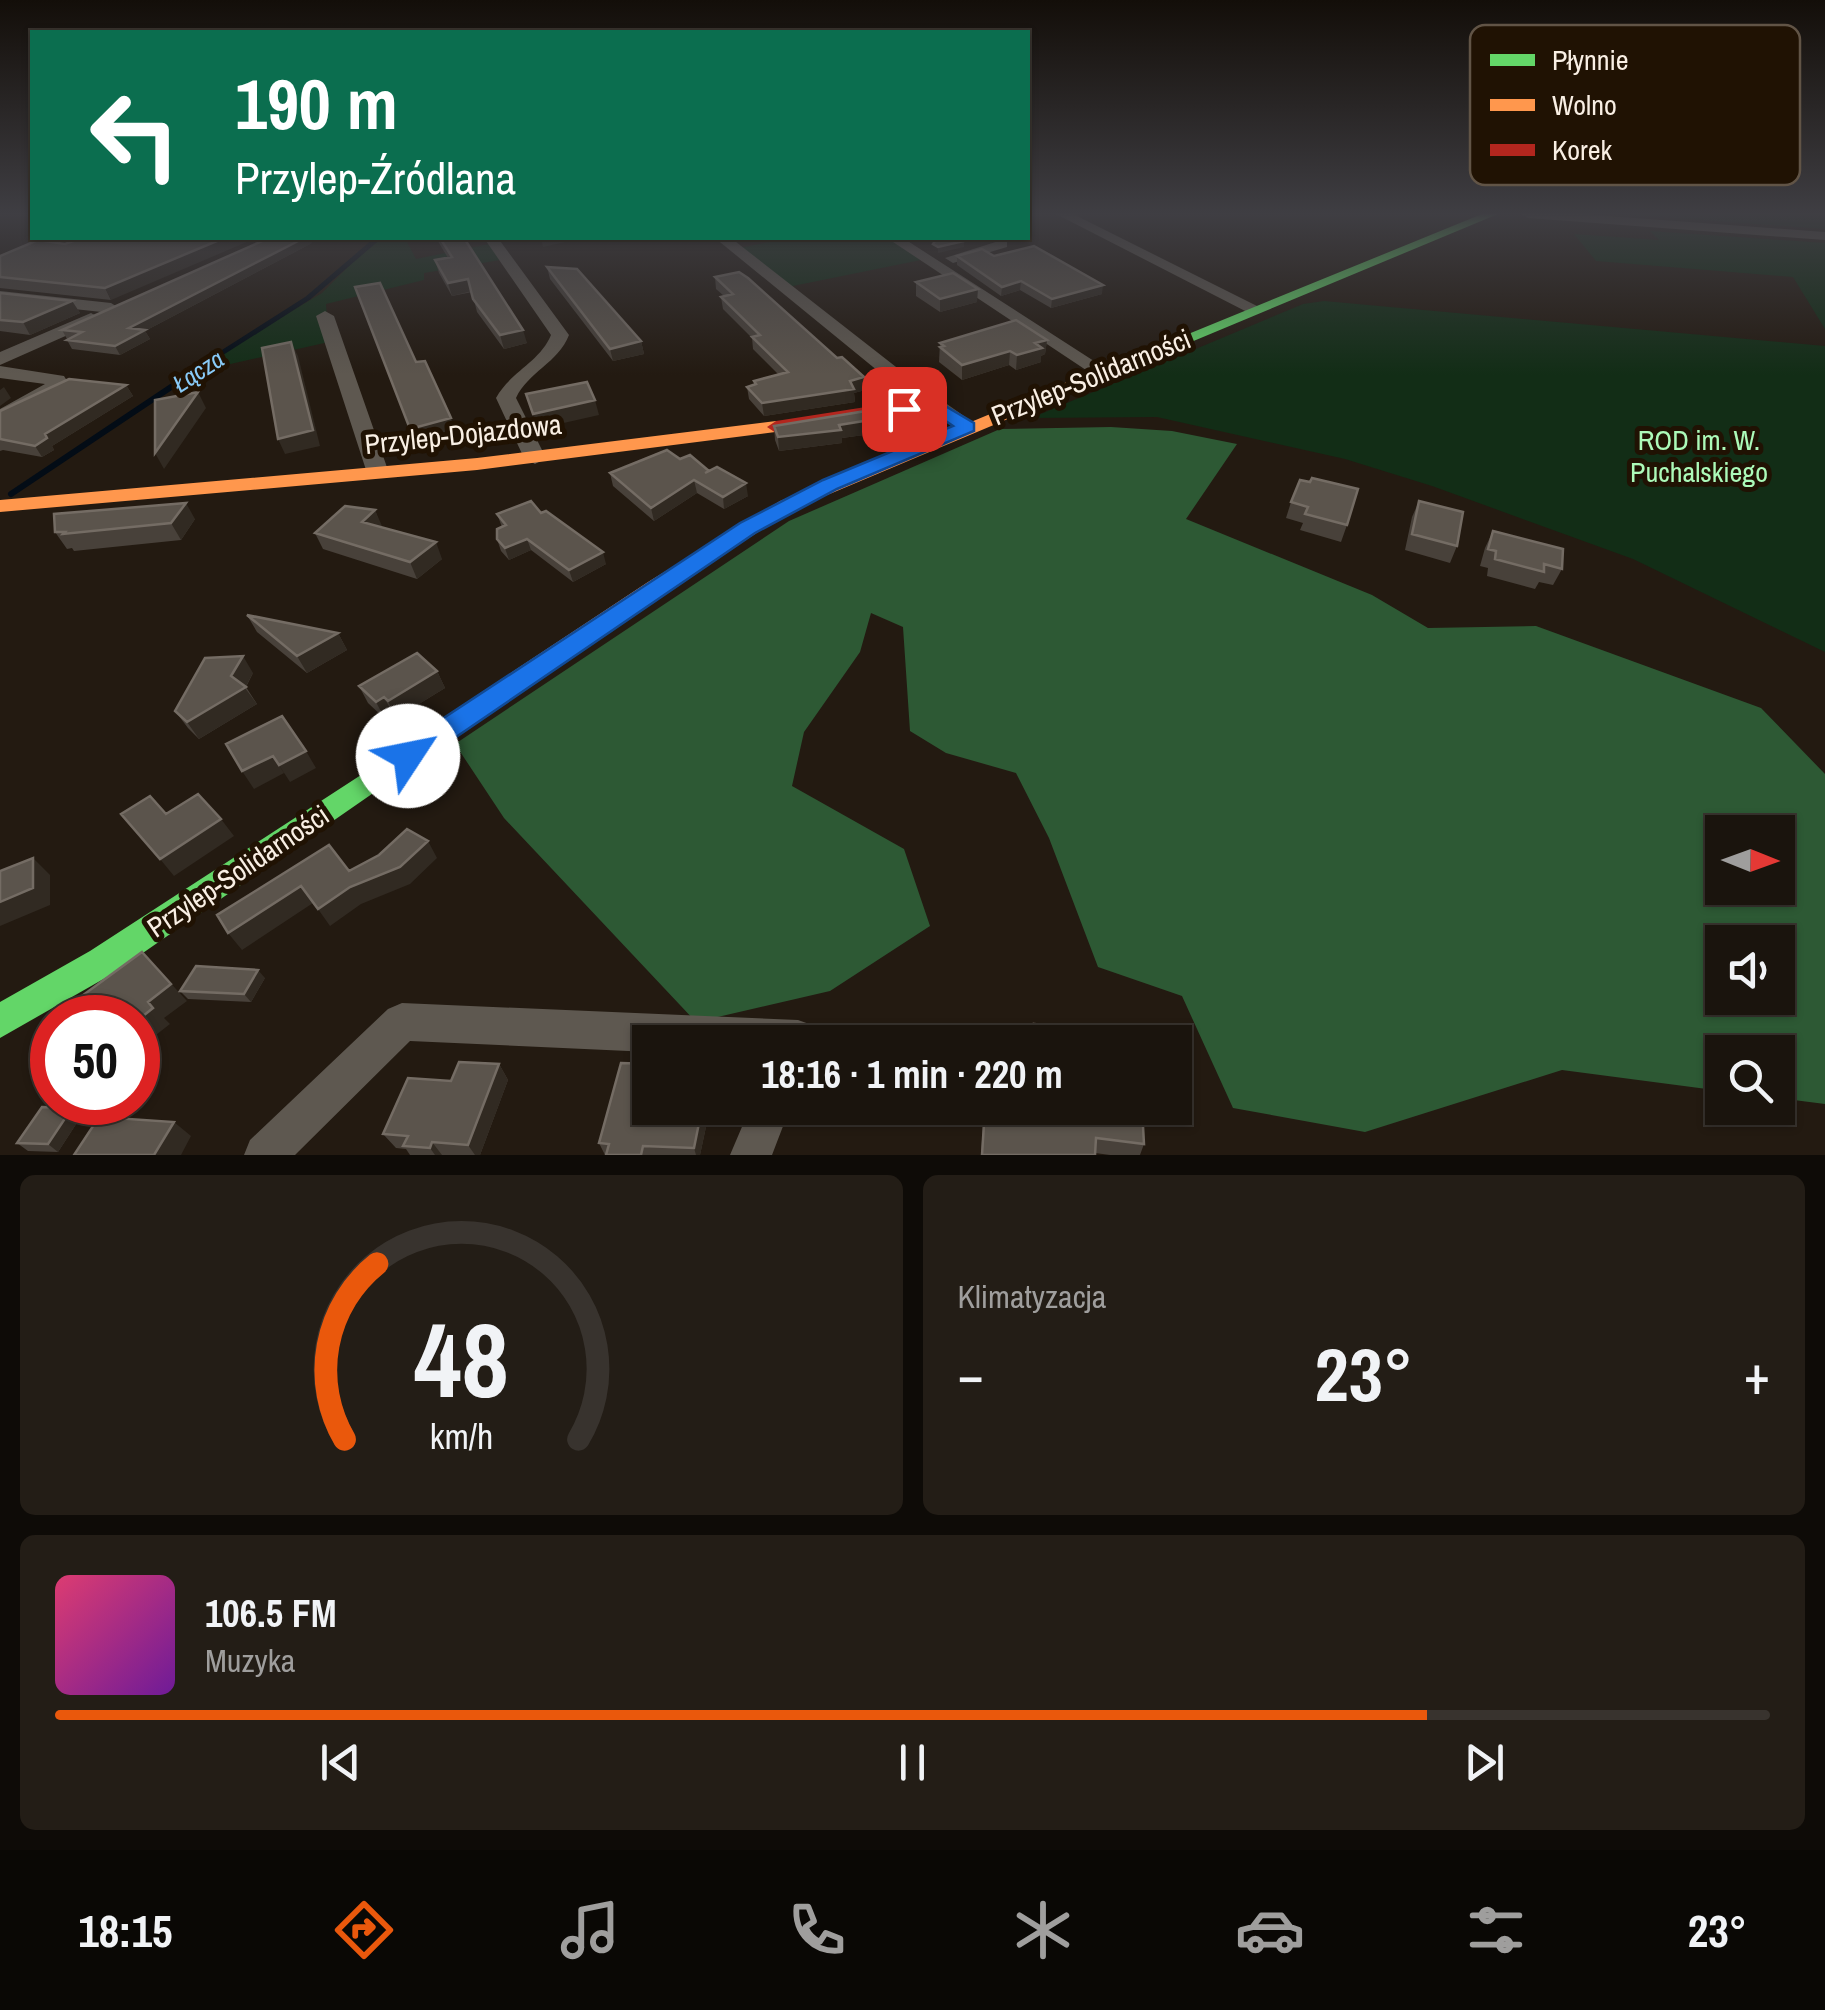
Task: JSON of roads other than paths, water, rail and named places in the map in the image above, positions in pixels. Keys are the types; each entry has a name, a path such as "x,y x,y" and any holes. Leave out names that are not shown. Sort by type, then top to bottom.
{"main road":[{"name":"Przylep-Solidarności","path":"0,1022 134,941 747,528 830,485 1360,268"},
{"name":"Przylep-Dojazdowa","path":"0,506 535,458 741,433 930,402"}],"street":[{"path":"512,268 560,336 557,347 510,386 506,398 535,458"},
{"path":"760,268 967,427"},
{"path":"941,268 1102,372"},
{"path":"1172,268 1257,310"},
{"path":"0,296 120,304 0,360"},
{"path":"325,316 378,473"},
{"path":"0,372 57,380 58,384 0,417"},
{"path":"265,1155 402,1022 632,1032"},
{"path":"751,1155 763,1125"}],"waterway":[{"name":"Łącza","path":"206,363 308,298 343,268"},
{"name":"Łącza","path":"11,494 210,361"}],"park label":[{"name":"ROD im. W. Puchalskiego","path":"1699,456"}]}
